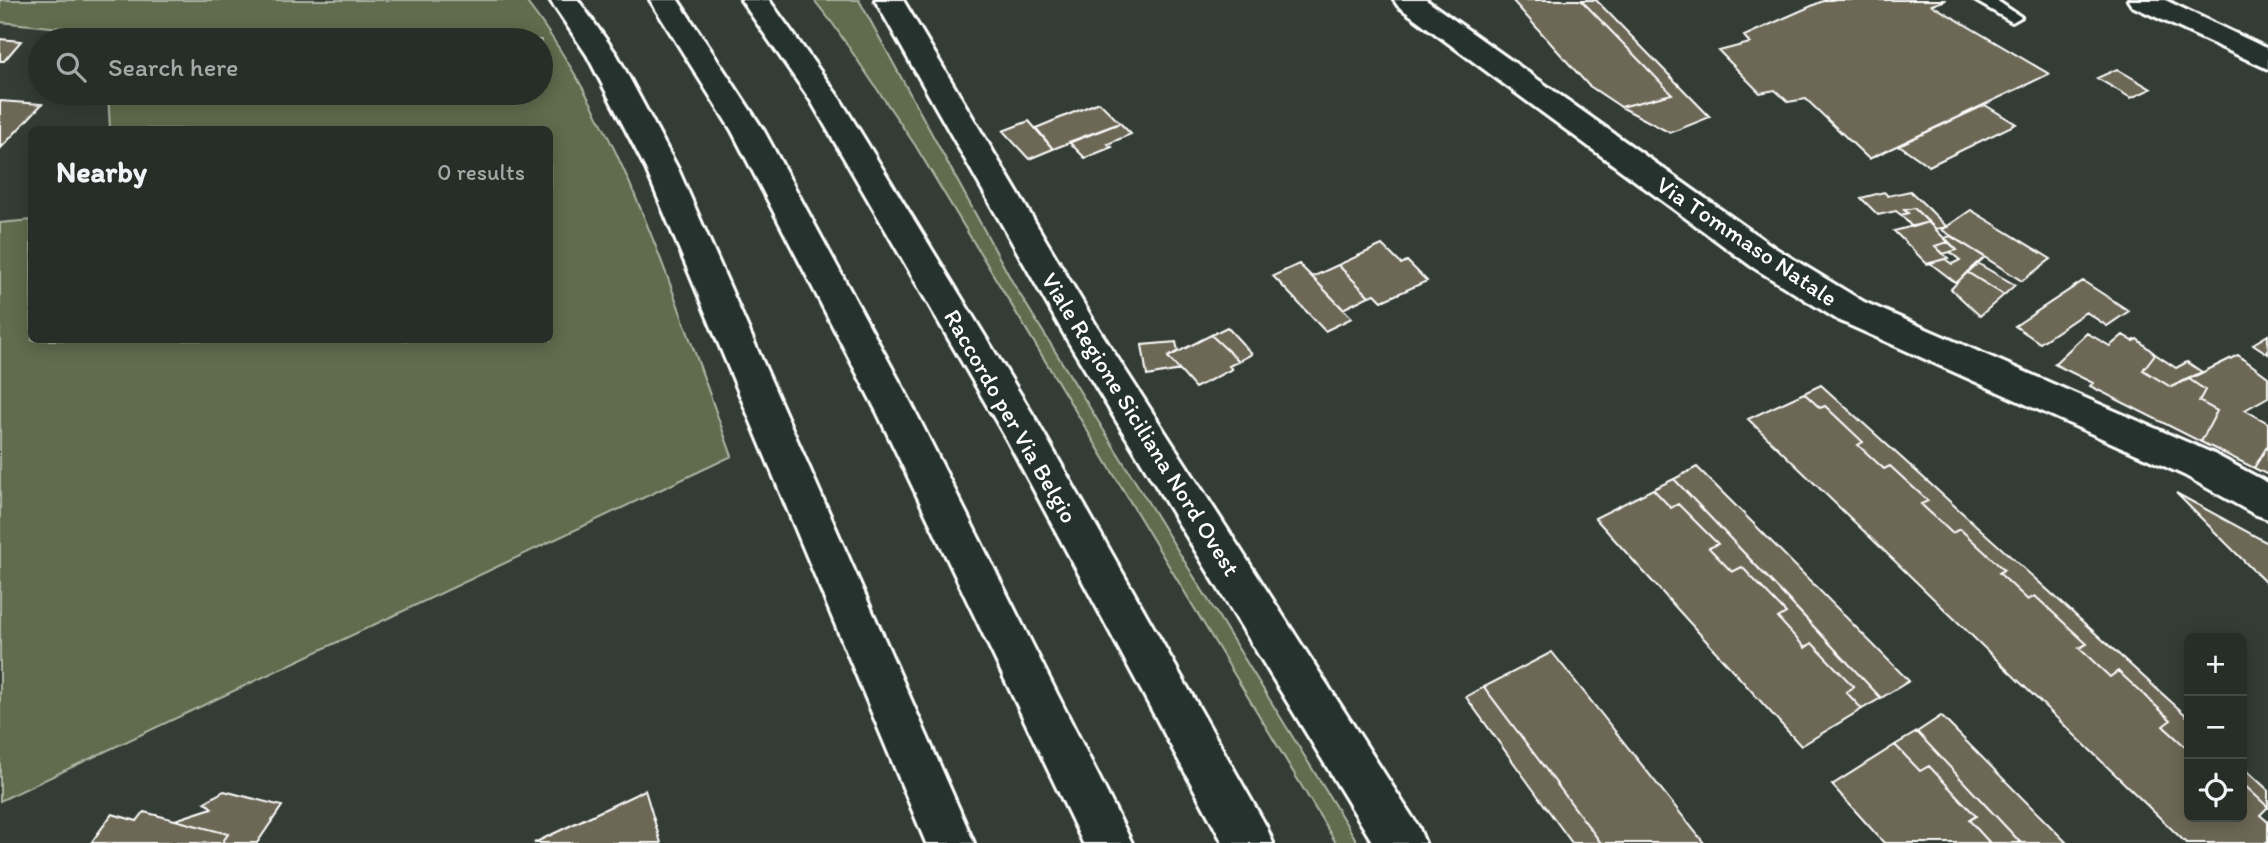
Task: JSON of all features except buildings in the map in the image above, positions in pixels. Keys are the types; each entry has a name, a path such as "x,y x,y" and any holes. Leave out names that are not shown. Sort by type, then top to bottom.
{"main road":[{"path":"564,0 602,55 662,169 950,843"},
{"path":"664,0 748,131 890,400 1108,843"},
{"name":"Raccordo per Via Belgio","path":"755,0 825,99 1000,393 1249,843"},
{"name":"Viale Regione Siciliana Nord Ovest","path":"889,0 1082,333 1401,843"},
{"name":"Via Tommaso Natale","path":"1408,0 1763,257 1851,311 2198,464 2268,502"},
{"path":"2142,0 2268,60"}],"lane":[{"path":"1983,0 2012,17"}],"green space":[{"path":"0,0 525,0 545,28 62,28 0,22"},
{"path":"814,0 859,0 1013,283 1358,843 1336,843 915,145"},
{"path":"553,40 592,104 645,219 732,456 0,801 0,223 28,220 28,343 553,343 553,126 110,126 109,105 553,105"}]}
